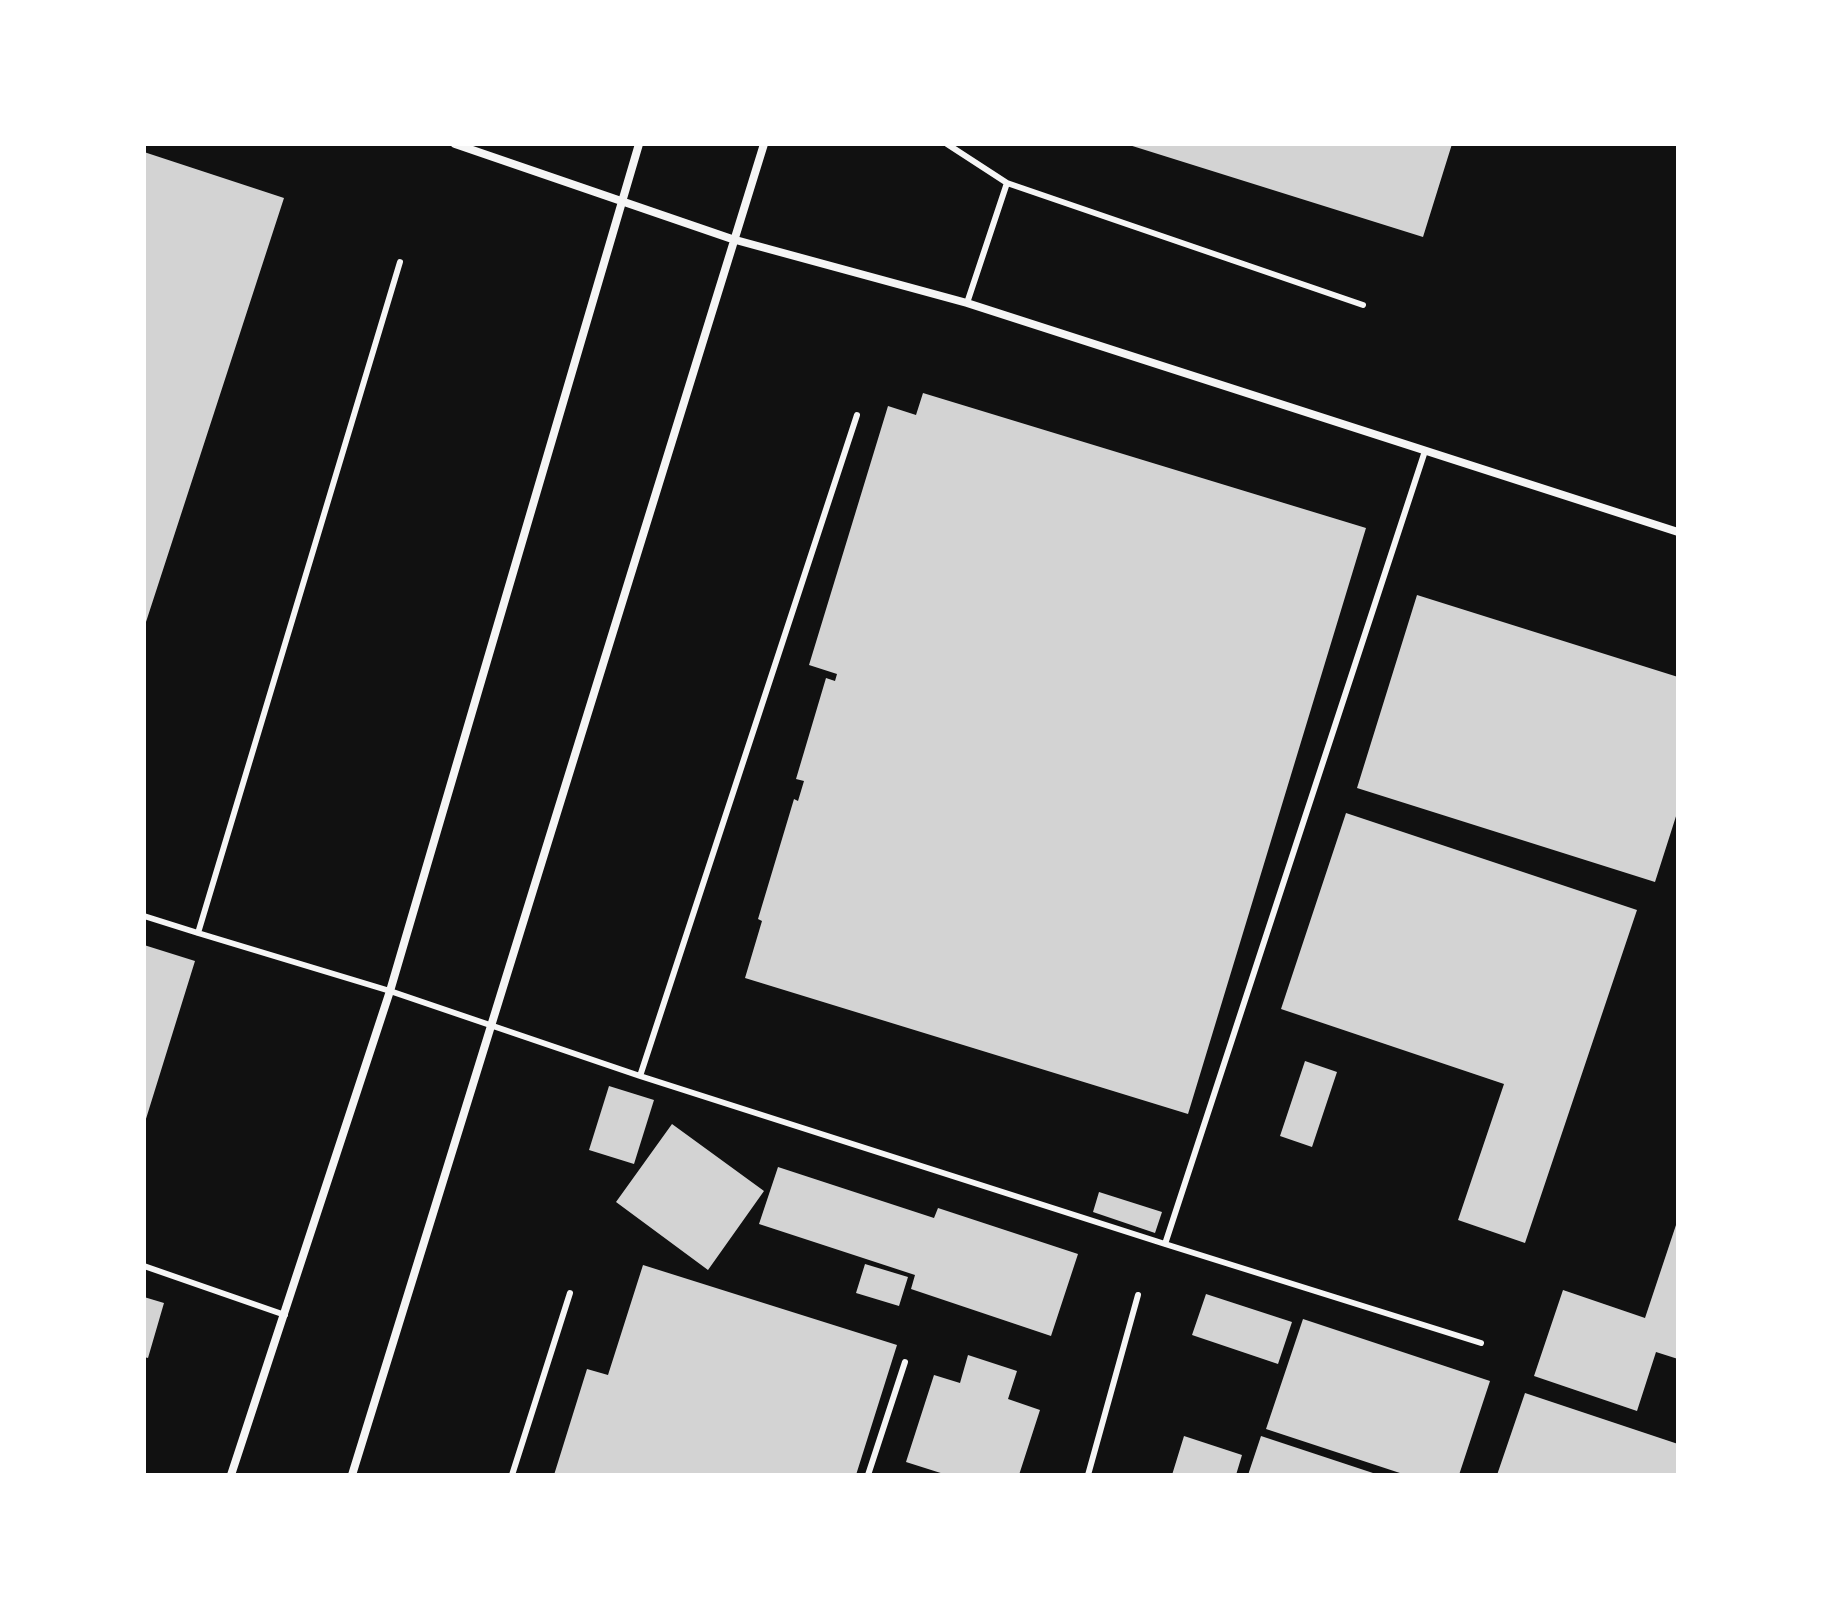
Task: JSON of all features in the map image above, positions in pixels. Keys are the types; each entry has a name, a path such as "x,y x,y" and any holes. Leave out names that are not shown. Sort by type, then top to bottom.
{"street":[{"path":"455,144 732,239 967,303 1678,532"},
{"path":"231,1475 390,991 619,202 639,144"},
{"path":"352,1475 494,1026 732,239 764,144"}],"lane":[{"path":"947,144 962,157 1007,183 1363,305"},
{"path":"967,303 1007,183"},
{"path":"198,933 400,262"},
{"path":"640,1076 857,415"},
{"path":"1165,1244 1425,451"},
{"path":"144,916 390,991 640,1076 1481,1343"},
{"path":"144,1266 285,1315"},
{"path":"512,1475 570,1293"},
{"path":"1088,1475 1138,1295"},
{"path":"868,1475 905,1362"}],"building":[{"path":"1126,144 1452,144 1423,237"},
{"path":"144,152 284,198 145,625 144,625"},
{"path":"923,393 1366,528 1188,1114 745,978 762,921 758,919 794,799 798,801 804,781 796,779 826,678 835,681 837,674 809,665 888,406 916,415"},
{"path":"1417,595 1678,677 1678,810 1655,882 1357,788"},
{"path":"1346,813 1637,910 1525,1243 1458,1220 1504,1084 1281,1009"},
{"path":"144,945 195,961 145,1122 144,1122"},
{"path":"1305,1061 1337,1072 1312,1147 1280,1136"},
{"path":"609,1086 654,1100 634,1164 589,1150"},
{"path":"672,1124 764,1191 708,1270 616,1202"},
{"path":"778,1167 934,1218 938,1208 1078,1254 1051,1336 911,1289 915,1275 759,1224"},
{"path":"1099,1192 1162,1212 1155,1233 1093,1212"},
{"path":"1678,1219 1678,1359 1656,1352 1637,1411 1534,1376 1563,1290 1645,1318"},
{"path":"865,1264 908,1277 899,1306 856,1293"},
{"path":"643,1265 897,1345 856,1475 554,1475 587,1369 608,1375"},
{"path":"1206,1294 1292,1322 1278,1364 1192,1335"},
{"path":"144,1297 164,1303 148,1358 144,1357"},
{"path":"1303,1319 1490,1381 1459,1475 1406,1475 1266,1429"},
{"path":"968,1355 1017,1371 1008,1399 1040,1410 1019,1475 947,1475 906,1462 934,1375 960,1383"},
{"path":"1525,1393 1678,1444 1678,1475 1497,1475"},
{"path":"1184,1436 1242,1455 1236,1475 1172,1475"},
{"path":"1261,1436 1376,1474 1376,1475 1248,1475"}]}
